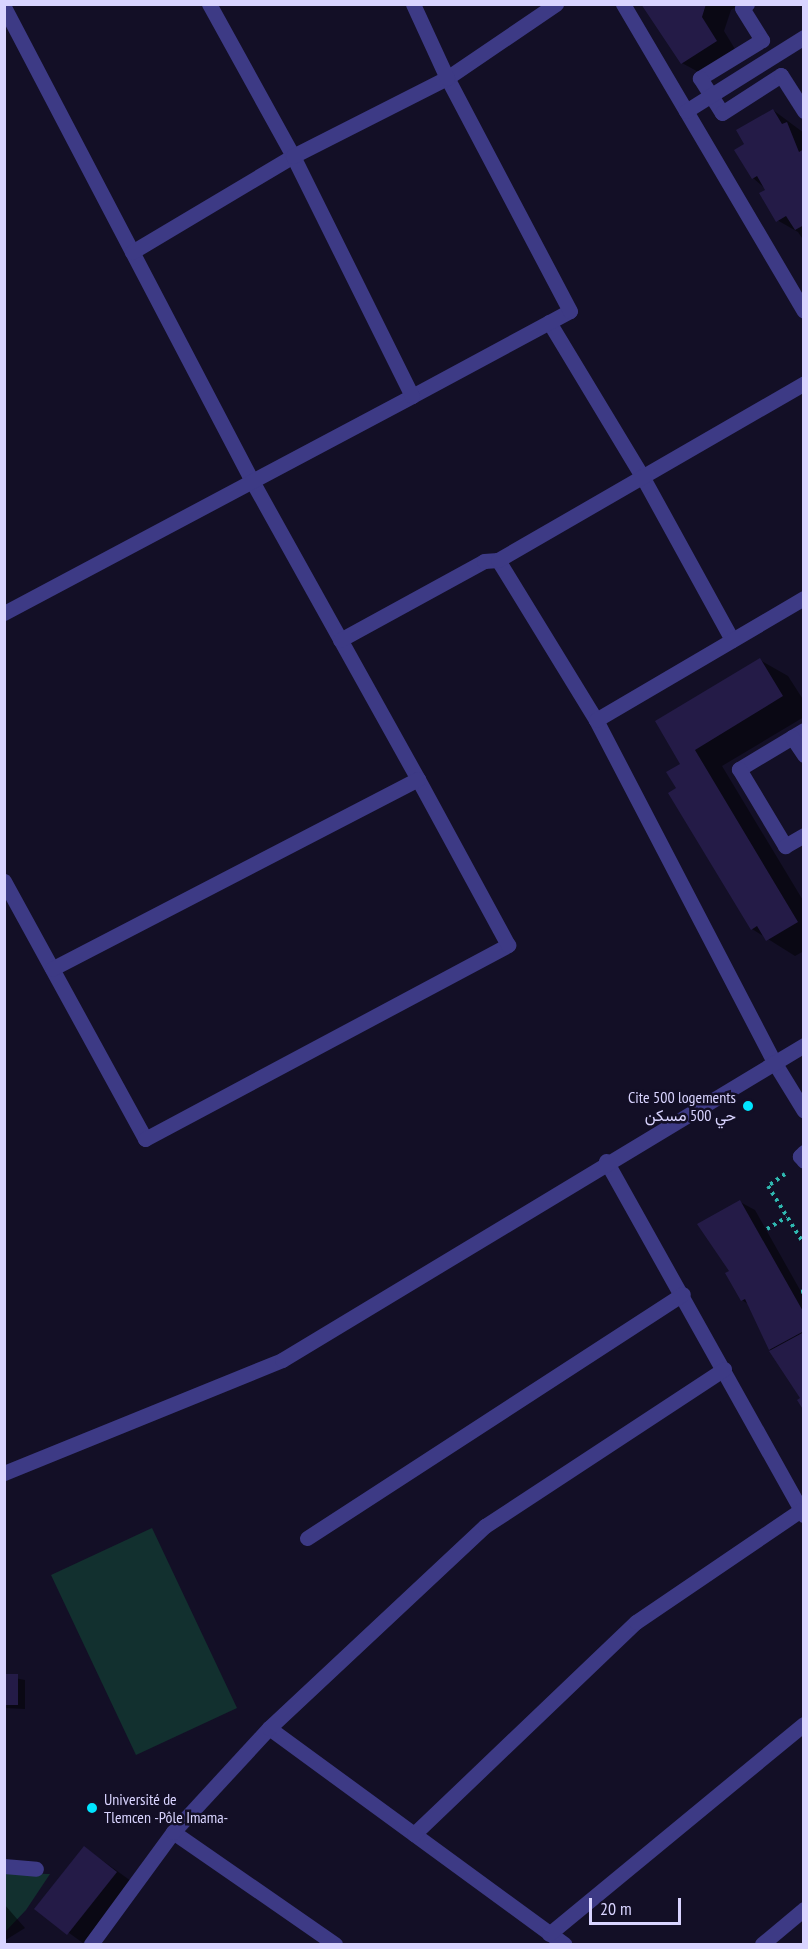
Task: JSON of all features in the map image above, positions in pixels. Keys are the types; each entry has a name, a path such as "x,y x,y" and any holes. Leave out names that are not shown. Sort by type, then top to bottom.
{"street":[{"path":"209,4 293,156 412,396"},
{"path":"4,613 570,311 447,78 413,4"},
{"path":"132,252 293,156 447,78 556,4"},
{"path":"623,4 804,311"},
{"path":"747,4 742,8 762,39 700,78 722,112 781,75 804,111"},
{"path":"4,7 252,481 508,945 144,1139 4,881"},
{"path":"686,111 804,37"},
{"path":"549,322 642,476 732,640"},
{"path":"340,640 484,561 498,560 804,383"},
{"path":"498,560 596,720 774,1062 804,1111"},
{"path":"596,720 804,598"},
{"path":"804,755 798,734 739,769 785,846 804,835"},
{"path":"52,969 418,779"},
{"path":"4,1473 282,1360 606,1161 804,1045"},
{"path":"804,1152 800,1156 804,1161"},
{"path":"414,1834 636,1622 802,1513 683,1294 606,1161"},
{"path":"307,1538 683,1294"},
{"path":"91,1944 173,1832 269,1728 485,1526 724,1369"},
{"path":"549,1934 804,1724"},
{"path":"269,1728 564,1944"},
{"path":"173,1832 335,1944"},
{"path":"4,1866 36,1869"},
{"path":"762,1944 804,1909"}],"path":[{"path":"785,1165 789,1171 768,1186 804,1244"},
{"path":"767,1229 787,1216"}],"green space":[{"path":"152,1528 237,1708 136,1755 51,1575"},
{"path":"5,1873 50,1874 26,1910 5,1932"}],"building":[{"path":"641,4 706,4 702,17 717,41 681,64"},
{"path":"773,109 782,124 787,122 799,152 804,149 804,225 795,230 786,216 776,222 759,193 765,190 757,176 752,179 734,150 744,144 736,130"},
{"path":"760,658 783,696 695,750 798,922 766,941 757,926 751,930 668,793 676,788 666,772 680,764 655,721"},
{"path":"740,1200 804,1313 804,1331 769,1350 745,1299 741,1301 725,1273 729,1271 697,1224"},
{"path":"804,1332 804,1411 797,1400 800,1398 769,1351"},
{"path":"4,1674 18,1674 18,1705 4,1705"},
{"path":"84,1846 117,1872 67,1935 34,1909"}],"place":[{"name":"Cite 500 logements حي 500 مسكن","path":"748,1106"},
{"name":"Université de Tlemcen -Pôle Imama-","path":"92,1808"}]}
